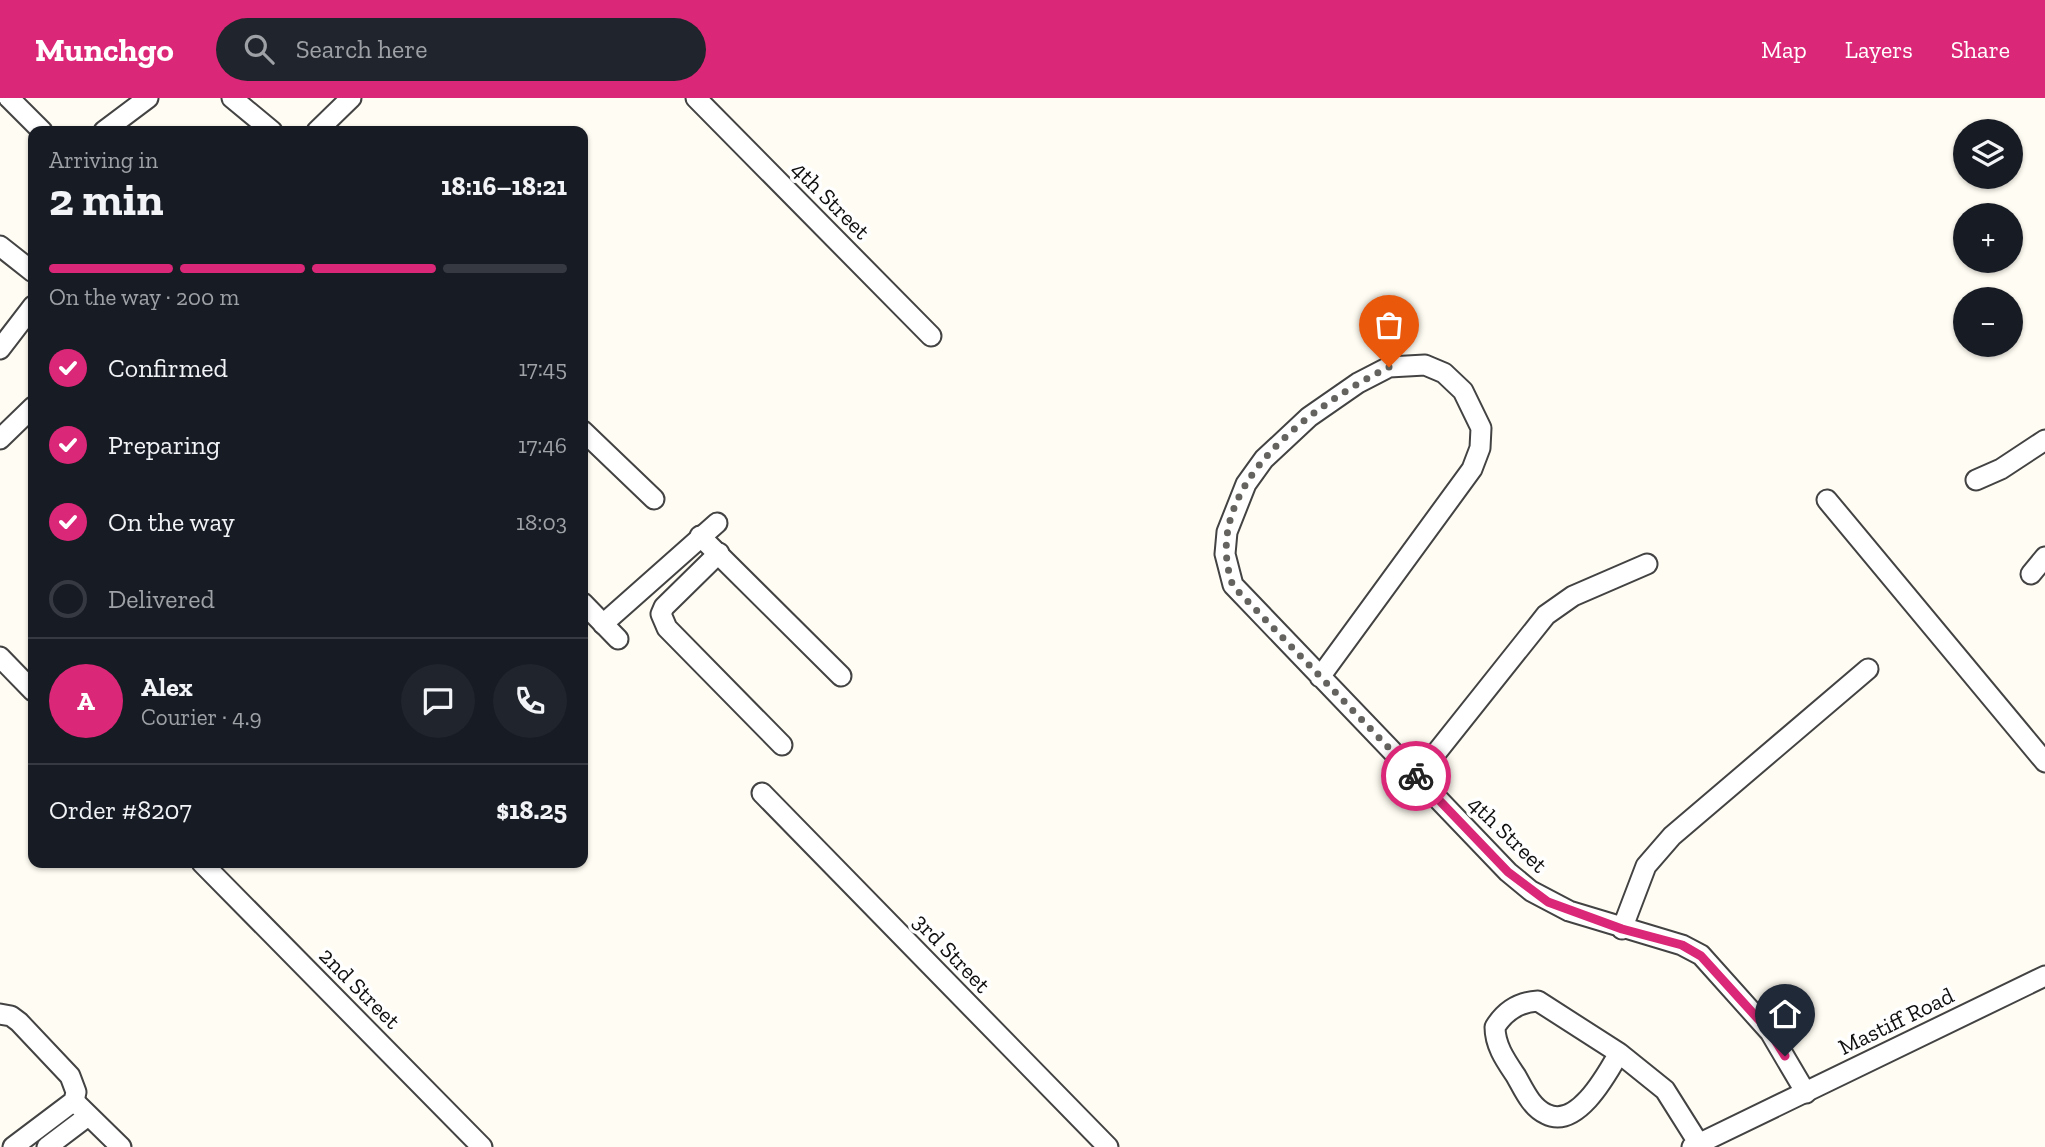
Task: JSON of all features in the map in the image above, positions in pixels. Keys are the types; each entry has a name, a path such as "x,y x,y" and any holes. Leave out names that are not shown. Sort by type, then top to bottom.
{"street":[{"path":"9,98 37,126"},
{"path":"111,126 148,98"},
{"path":"232,98 266,126"},
{"path":"322,126 351,98"},
{"name":"4th Street","path":"696,98 931,336"},
{"path":"0,246 28,268"},
{"path":"0,349 28,313"},
{"name":"4th Street","path":"1320,677 1472,469 1480,448 1481,428 1463,391 1444,373 1425,365 1389,367 1333,399 1283,439 1246,484 1235,507 1225,554 1233,586 1320,677 1508,872 1531,891 1569,911 1682,945 1701,956 1770,1032 1806,1093"},
{"path":"0,439 28,412"},
{"path":"588,436 654,499"},
{"path":"1976,480 2001,469 2045,440"},
{"path":"1827,500 2045,762"},
{"path":"603,624 717,523"},
{"path":"700,536 841,676"},
{"path":"719,553 664,607 662,618 667,628 782,744"},
{"path":"2031,574 2045,557"},
{"path":"1417,777 1546,615 1573,596 1647,564"},
{"path":"588,608 618,639"},
{"path":"0,657 28,686"},
{"path":"1622,929 1646,866 1672,836 1868,669"},
{"name":"3rd Street","path":"762,793 1108,1147"},
{"name":"2nd Street","path":"207,868 482,1147"},
{"name":"Mastiff Road","path":"1695,1145 2045,976"},
{"path":"1619,1053 1605,1079 1585,1103 1558,1116 1548,1116 1529,1099 1511,1069 1495,1038 1495,1027 1510,1010 1526,1001 1538,1001 1619,1053 1665,1090 1695,1145"},
{"path":"0,1014 11,1016 19,1022 70,1076 76,1092 74,1101 13,1147"},
{"path":"74,1101 121,1147"},
{"path":"47,1147 88,1116"}],"way so far":[{"path":"1389,367 1333,399 1283,439 1264,459 1246,484 1235,507 1227,532 1225,554 1233,586 1416,776"}],"route":[{"path":"1416,776 1508,872 1548,902 1622,929 1682,945 1701,956 1757,1016 1785,1056"}]}
